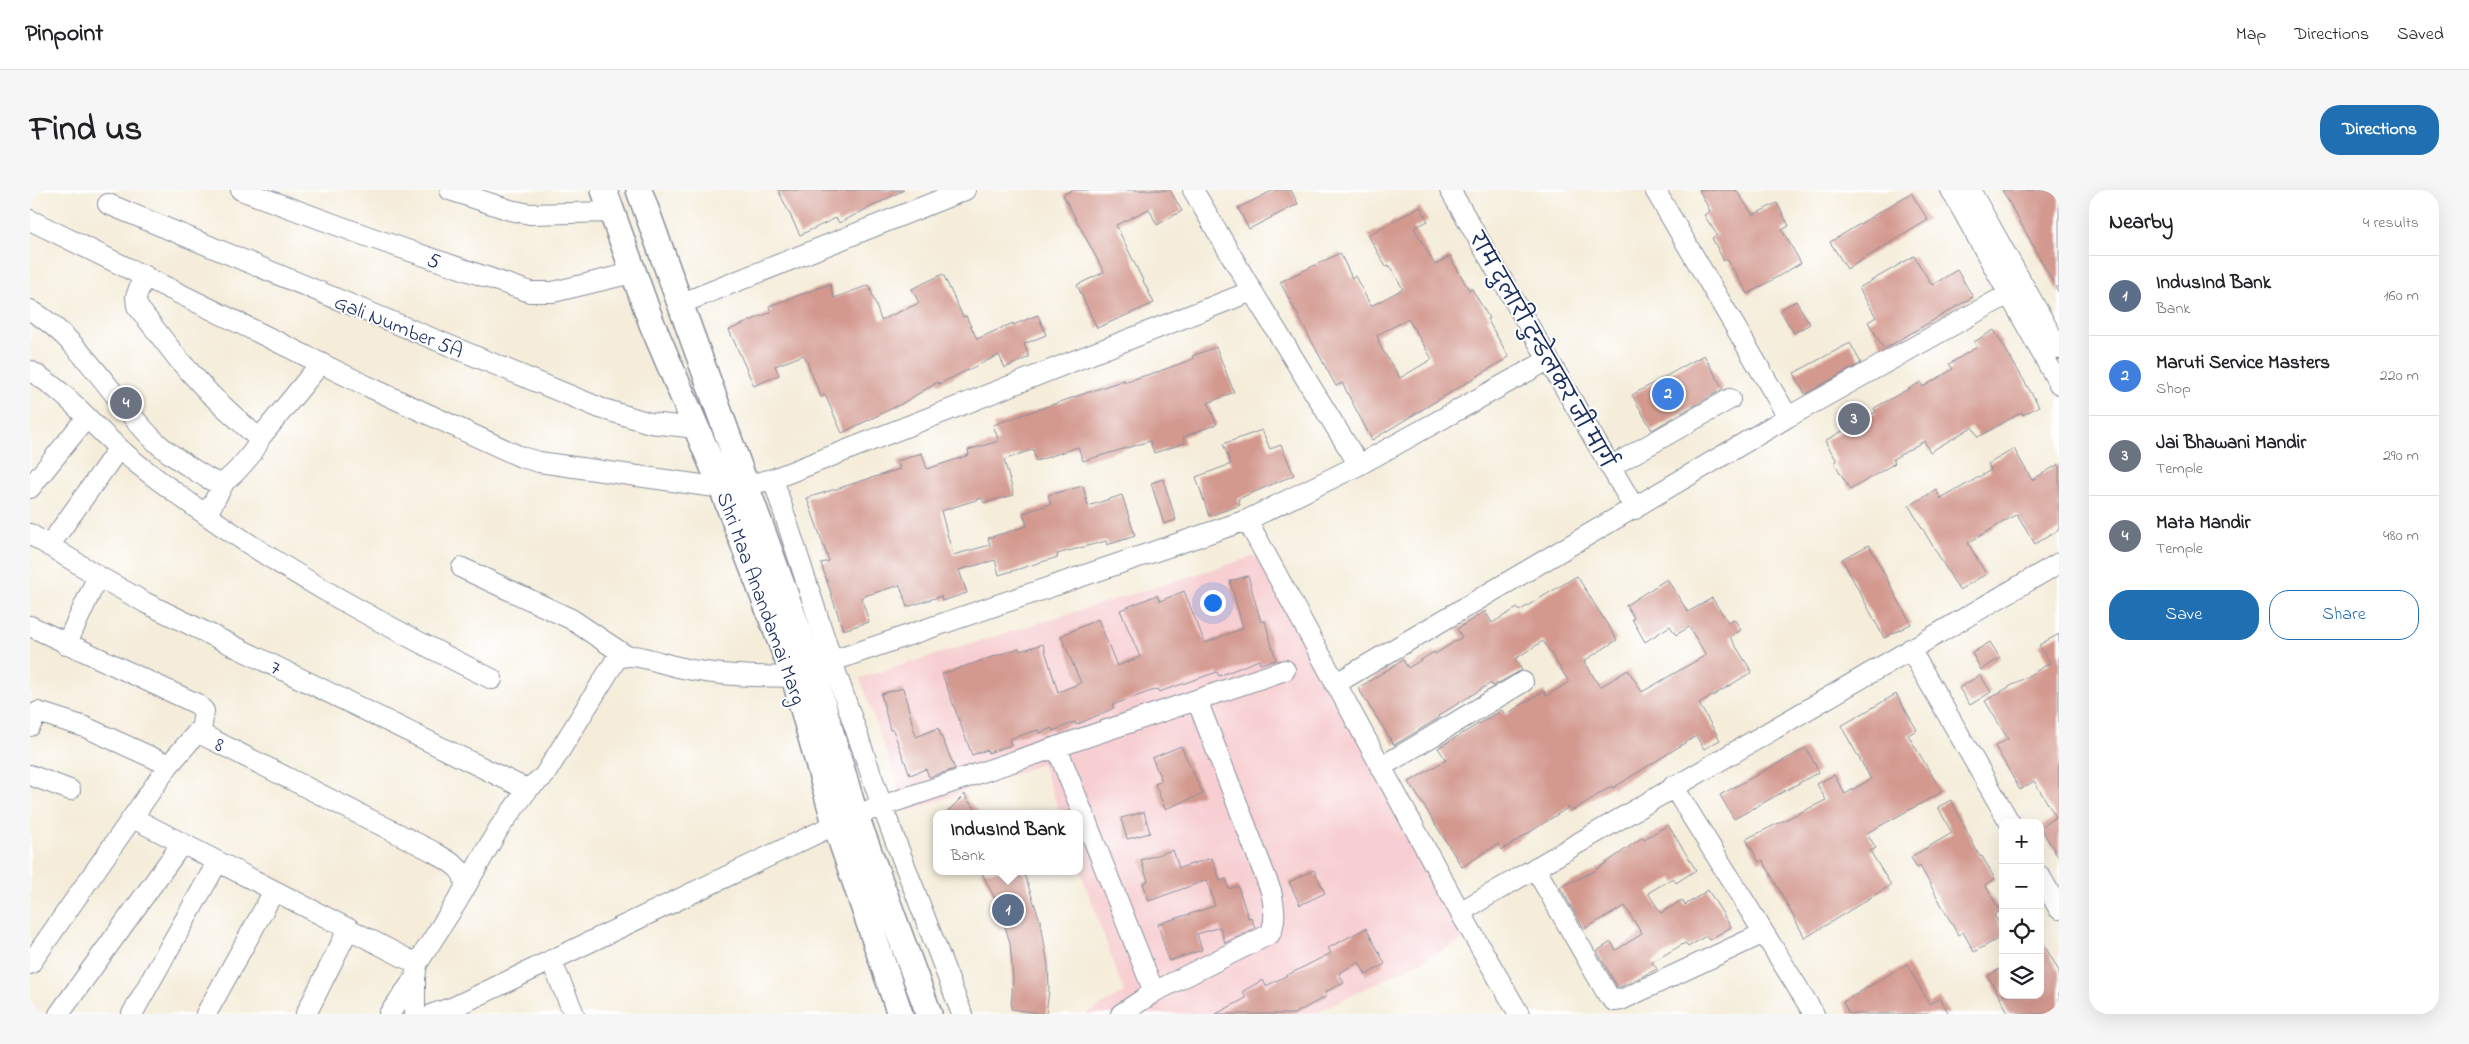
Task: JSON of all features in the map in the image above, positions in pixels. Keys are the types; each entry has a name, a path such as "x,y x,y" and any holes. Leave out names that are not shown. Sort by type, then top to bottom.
{"main road":[{"name":"Shri Maa Anandamai Marg","path":"638,190 680,304 734,487 812,669 845,819 900,1014"},
{"name":"Shri Maa Anandamai Marg","path":"608,201 632,273 697,428 734,487"},
{"name":"Shri Maa Anandamai Marg","path":"845,819 929,1014"}],"street":[{"name":"5","path":"241,190 372,238 530,292 552,292 632,273"},
{"path":"450,190 510,210 530,214 608,201"},
{"path":"680,304 964,190"},
{"path":"1193,190 1252,291 1359,465"},
{"name":"राम दुलारी टुन्डेलकर जी मार्ग","path":"1450,190 1636,509"},
{"path":"1655,190 1788,418"},
{"path":"1951,190 2016,290 2059,349"},
{"path":"1970,190 2059,384"},
{"name":"Gali Number 5A","path":"108,204 600,408 650,423 697,428"},
{"path":"30,220 321,363 530,459 734,487 773,479 1252,291"},
{"path":"144,275 136,297 137,306 179,360 210,394 230,415 259,438"},
{"path":"1334,684 1636,509 1788,418 2016,290"},
{"path":"30,310 84,357 156,442 171,454 215,482 225,481"},
{"path":"389,1014 499,828 529,788 544,776 618,658 632,655 720,676 812,669 1247,520 1359,465 1548,360"},
{"path":"207,514 225,481 256,448 259,438 321,363"},
{"path":"30,371 58,389 119,448 173,491 207,514 342,601 394,631 492,679"},
{"path":"1610,467 1730,399"},
{"path":"30,488 87,418"},
{"path":"49,546 119,448"},
{"path":"773,479 812,669 882,806 962,1014"},
{"path":"1247,520 1334,684 1460,912 1519,1014"},
{"name":"7","path":"30,534 98,576 155,608 520,786 529,788"},
{"path":"1460,912 1673,786 2059,563"},
{"path":"462,568 571,619 625,655"},
{"path":"66,645 98,576"},
{"name":"8","path":"30,626 66,645 197,704 204,711 201,728 204,736 434,852 462,871 466,881 464,890"},
{"path":"1910,649 2008,819"},
{"path":"433,1014 454,1007 845,819 1285,670"},
{"path":"1381,767 1523,682"},
{"path":"1121,1014 1154,992 1270,934 1273,927 1275,912 1271,891 1198,700"},
{"path":"30,726 38,712 85,727 169,765"},
{"path":"31,960 169,765 201,728"},
{"path":"1057,748 1082,810"},
{"path":"30,775 70,790"},
{"path":"1673,786 1814,1014"},
{"path":"1083,813 1154,992"},
{"path":"133,818 348,928 416,971"},
{"path":"59,1014 181,844"},
{"path":"132,1014 217,862"},
{"path":"1535,868 1615,1006"},
{"path":"2044,883 2059,909"},
{"path":"206,1014 274,891"},
{"path":"306,1014 348,928"},
{"path":"1615,1006 1614,1001 1621,1000 1764,933"},
{"path":"551,960 574,1014"},
{"path":"415,1014 416,971"}],"shaded area":[{"path":"1262,554 1470,937 1314,1014 1086,1014 1124,992 1082,875 1083,810 1059,810 1042,764 907,812 860,678"}],"building":[{"path":"778,190 904,190 839,223 836,218 800,235"},
{"path":"1072,190 1170,190 1182,211 1157,225 1149,209 1116,225 1154,303 1097,328 1077,285 1104,272 1063,195"},
{"path":"1274,190 1291,190 1298,204 1249,229 1238,208"},
{"path":"1699,190 1736,190 1753,215 1777,203 1789,226 1782,230 1801,263 1748,294 1727,259 1724,261 1712,238 1717,235 1704,215 1710,211"},
{"path":"2002,190 2059,190 2059,293 2023,227"},
{"path":"1911,193 1928,220 1847,269 1830,242"},
{"path":"1420,207 1428,221 1414,228 1435,265 1450,256 1469,290 1472,289 1489,318 1487,319 1509,357 1372,440 1342,383 1336,386 1280,282 1340,253 1352,278 1355,276 1371,306 1403,289 1389,265 1386,267 1368,235","holes":["1408,319 1432,359 1400,378 1380,346 1377,335"]},
{"path":"1914,256 1932,285 1957,270 1973,297 1884,349 1868,322 1876,317 1859,288"},
{"path":"943,274 963,317 966,316 977,339 1013,323 1013,325 1038,315 1046,335 1024,344 1029,357 1005,368 999,355 939,384 938,382 901,404 842,433 825,395 821,397 804,355 775,366 779,375 754,386 729,330 771,312 769,306 830,284 834,298 869,285 881,320 919,303 912,289"},
{"path":"1796,301 1810,324 1794,333 1780,310"},
{"path":"1994,330 2039,406 2023,415 2022,412 1978,437 1972,427 1930,452 1924,441 1893,459 1895,463 1850,490 1834,462 1837,461 1825,441 1876,412 1874,408 1921,382 1923,387 1953,369 1949,364 1977,347 1974,342"},
{"path":"1850,343 1861,363 1805,394 1794,373"},
{"path":"1216,347 1234,392 1208,403 1217,424 1183,437 1185,443 1154,453 1150,441 1083,461 1078,447 1036,461 1033,449 1004,460 1014,495 984,503 982,498 941,511 953,555 990,545 988,538 1027,526 1023,513 1051,504 1048,495 1083,486 1088,506 1122,495 1135,536 1107,545 1106,541 1057,554 1058,557 999,575 995,560 959,570 967,593 942,601 941,596 907,607 900,585 861,597 869,622 843,630 821,563 829,561 807,498 900,469 897,461 922,453 927,469 969,455 968,450 999,441 993,425 1124,380 1124,382 1160,371 1193,359 1192,356"},
{"path":"1704,355 1723,389 1652,430 1632,395"},
{"path":"1262,430 1270,449 1281,445 1294,475 1238,499 1240,505 1209,516 1196,477 1231,464 1223,444"},
{"path":"2014,449 2032,480 2059,464 2059,530 2035,544 2017,514 1968,543 1986,574 1959,590 1909,506 1936,490 1941,499 1991,470 1988,464"},
{"path":"1163,479 1176,520 1164,524 1151,483"},
{"path":"1869,545 1911,624 1884,638 1842,559"},
{"path":"1248,576 1261,622 1265,621 1276,660 1260,664 1259,660 1219,676 1217,672 1159,692 1157,689 1112,705 1114,708 1076,725 1075,722 1053,731 1052,728 1040,733 1038,730 1009,739 1011,745 988,753 987,750 972,755 942,674 1019,648 1020,651 1043,644 1058,692 1081,683 1061,636 1098,619 1117,666 1140,657 1120,610 1157,595 1160,601 1184,591 1205,643 1243,628 1230,581"},
{"path":"1577,576 1617,640 1584,661 1600,687 1628,670 1642,692 1706,655 1689,627 1676,635 1670,626 1645,642 1632,619 1634,618 1626,605 1667,579 1688,612 1712,598 1728,622 1734,619 1741,630 1730,637 1752,672 1699,704 1720,740 1704,749 1696,736 1613,788 1612,786 1572,811 1569,807 1502,850 1498,844 1462,867 1409,782 1446,760 1438,748 1502,710 1505,715 1544,691 1546,696 1569,682 1543,641 1515,659 1522,670 1493,686 1491,683 1394,745 1358,688 1403,660 1408,668 1434,652 1435,654 1462,637 1457,629 1485,611 1492,623 1517,608 1519,611"},
{"path":"2059,634 2059,858 2044,834 2044,824 2056,817 2034,781 2020,790 1995,746 2008,739 1985,701 2050,663 2039,645"},
{"path":"1990,642 2000,658 1981,670 1972,653"},
{"path":"1980,675 1991,692 1970,705 1959,688"},
{"path":"903,688 916,737 938,728 955,769 929,777 926,769 910,775 893,730 890,730 881,694"},
{"path":"1896,694 1917,730 1908,735 1942,792 1867,833 1876,848 1870,851 1891,885 1805,938 1763,860 1759,862 1746,839 1826,800 1817,784 1834,775 1845,794 1871,779 1841,726"},
{"path":"1181,746 1203,794 1165,809 1155,784 1162,781 1152,758"},
{"path":"1806,748 1819,772 1734,819 1720,795"},
{"path":"965,794 967,800 977,810 949,810"},
{"path":"1951,800 1980,857 1982,856 1995,879 1985,885 1999,909 1999,912 1994,915 1999,923 1999,938 1974,952 1963,932 1958,935 1920,866 1917,868 1911,857 1952,833 1938,807"},
{"path":"1144,812 1150,833 1127,839 1121,818"},
{"path":"1668,825 1696,870 1676,883 1673,878 1648,893 1661,913 1682,900 1685,905 1708,890 1731,927 1709,940 1706,936 1688,947 1685,943 1652,962 1657,969 1618,988 1597,951 1611,942 1616,950 1642,934 1625,906 1584,929 1560,887 1593,872 1643,837 1644,839"},
{"path":"1173,850 1179,868 1212,858 1220,881 1226,879 1229,889 1238,886 1248,918 1251,917 1255,928 1225,943 1220,927 1197,934 1202,950 1169,961 1158,924 1215,906 1207,880 1149,901 1143,883 1148,881 1141,860"},
{"path":"1314,870 1325,893 1300,905 1289,882"},
{"path":"983,875 1024,875 1041,923 1048,966 1049,990 1046,1014 1011,1009 1013,979 1010,943 1000,909"},
{"path":"1366,928 1385,964 1366,975 1359,962 1339,973 1344,983 1325,992 1327,996 1294,1014 1216,1014 1246,998 1243,991 1263,980 1266,986 1331,953 1328,948"},
{"path":"2044,945 2059,971 2059,1014 2009,1014 2001,999 2044,999"},
{"path":"1907,964 1929,1004 1940,998 1949,1014 1849,1014 1843,1002"},
{"path":"1999,969 1999,996 1988,976"}],"place":[{"name":"Maruti Service Masters","path":"1668,394"},
{"name":"Mata Mandir","path":"126,403"},
{"name":"Jai Bhawani Mandir","path":"1854,419"},
{"name":"IndusInd Bank","path":"1008,910"}]}
